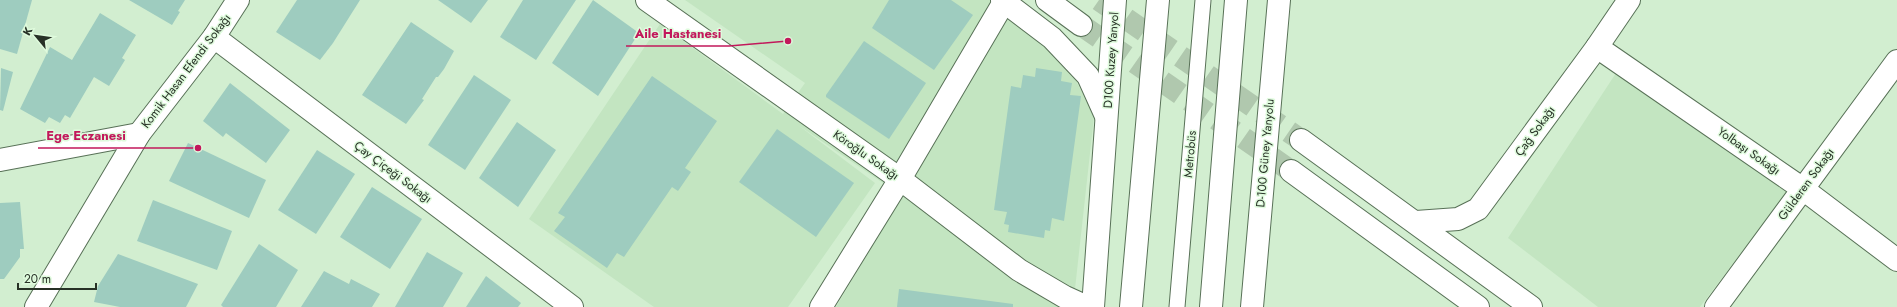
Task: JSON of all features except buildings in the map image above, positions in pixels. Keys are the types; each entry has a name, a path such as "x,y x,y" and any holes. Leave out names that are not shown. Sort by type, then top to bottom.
{"main road":[{"name":"Komik Hasan Efendi Sokağı","path":"36,307 139,134 214,37 238,0"},
{"name":"Köroğlu Sokağı","path":"647,0 900,180 1020,270 1066,297 1088,307"},
{"path":"1046,0 1081,25"},
{"name":"D100 Kuzey Yanyol","path":"1092,307 1107,119 1114,0"},
{"path":"1131,307 1158,0"},
{"path":"1211,307 1236,0"},
{"name":"D-100 Güney Yanyolu","path":"1252,307 1279,0"},
{"path":"1272,66 1291,0"},
{"name":"Çağ Sokağı","path":"1416,222 1458,219 1478,209 1597,47 1629,0"},
{"path":"822,307 900,180 1003,1 1052,38 1088,76 1107,119"},
{"name":"Çay Çiçeği Sokağı","path":"214,37 572,307"},
{"name":"Yolbaşı Sokağı","path":"1597,47 1803,189 1897,260"},
{"name":"Gülderen Sokağı","path":"1716,307 1897,61"},
{"path":"0,160 139,134"},
{"path":"1302,140 1531,307"},
{"path":"1291,171 1478,307"}],"lane":[{"name":"Metrobüs","path":"1177,307 1203,0"}],"shaded area":[{"path":"685,0 991,0 1067,62 1094,117 1073,307 836,307 902,196 798,125 875,183 788,307 654,307 529,219 660,24 783,114 805,83"},
{"path":"1618,70 1787,192 1700,307 1598,307 1508,238"}],"tunnel":[{"path":"1099,0 1301,140"},
{"path":"1081,25 1291,171"}],"place":[{"name":"Aile Hastanesi","path":"788,41"},
{"name":"Ege Eczanesi","path":"198,148"}]}
